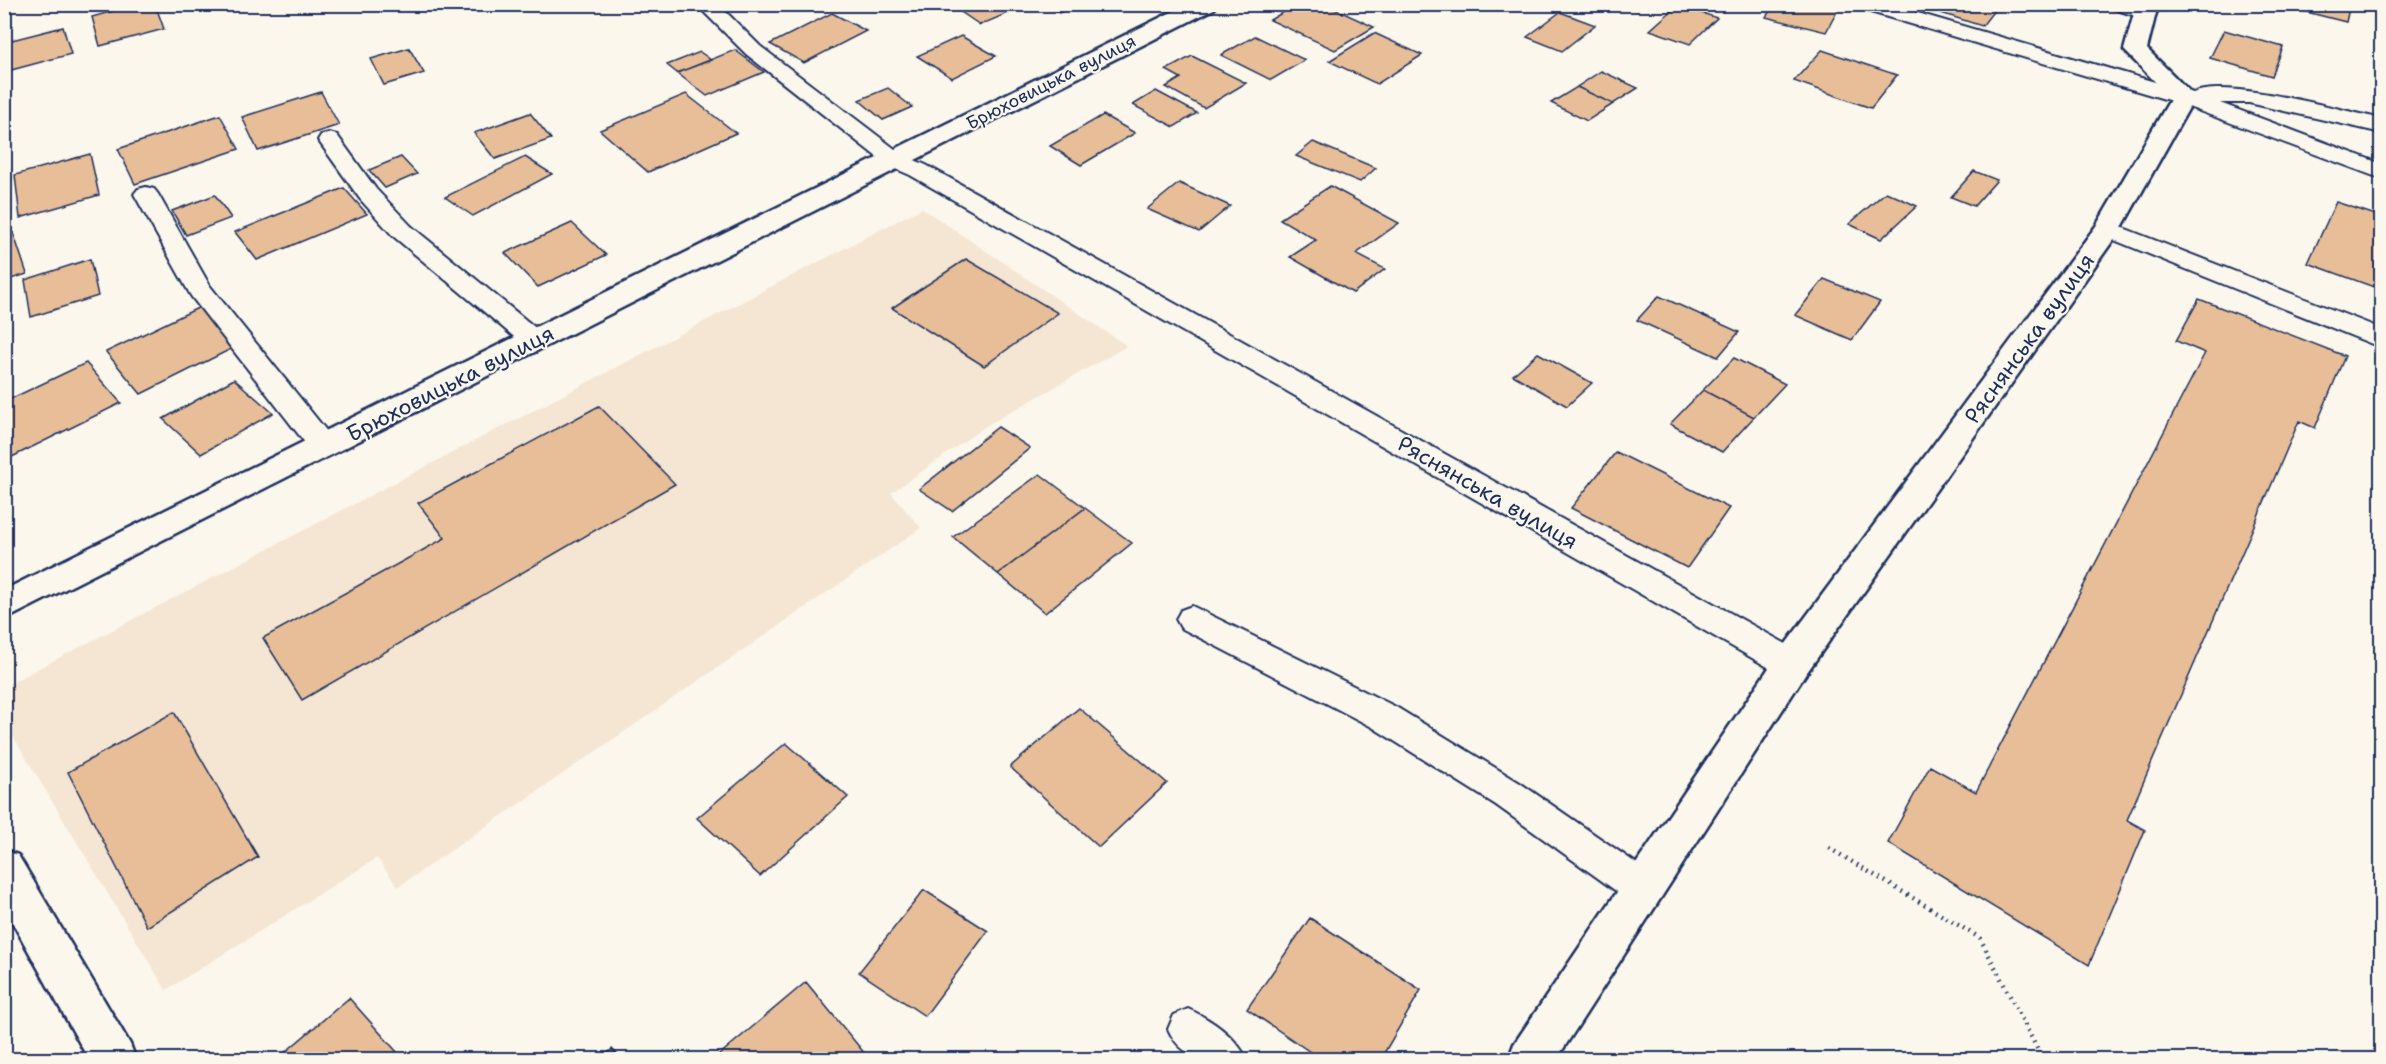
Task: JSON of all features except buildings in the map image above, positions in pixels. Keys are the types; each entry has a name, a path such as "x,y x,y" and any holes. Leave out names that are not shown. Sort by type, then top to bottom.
{"street":[{"name":"Брюховицька вулиця","path":"4,606 1206,4"},
{"path":"2148,9 2136,50 2177,91"},
{"name":"Ряснянська вулиця","path":"1530,1059 1792,664 2108,229 2177,91"},
{"path":"4,868 114,1059"}],"lane":[{"path":"706,4 753,50 896,160"},
{"path":"1864,4 2177,91 2382,172"},
{"path":"2118,4 2148,9"},
{"path":"2177,91 2248,97 2382,126"},
{"path":"329,140 368,194 402,231 534,340"},
{"name":"Ряснянська вулиця","path":"896,160 1792,664"},
{"path":"146,194 200,290 323,446"},
{"path":"2108,229 2382,339"},
{"path":"1192,619 1384,717 1508,794 1643,889"},
{"path":"1188,1029 1227,1059"}],"path":[{"path":"1829,848 1980,938 2043,1059"}],"shaded area":[{"path":"922,208 1127,346 986,426 891,493 921,528 398,887 377,858 166,990 5,723 5,686"}]}
